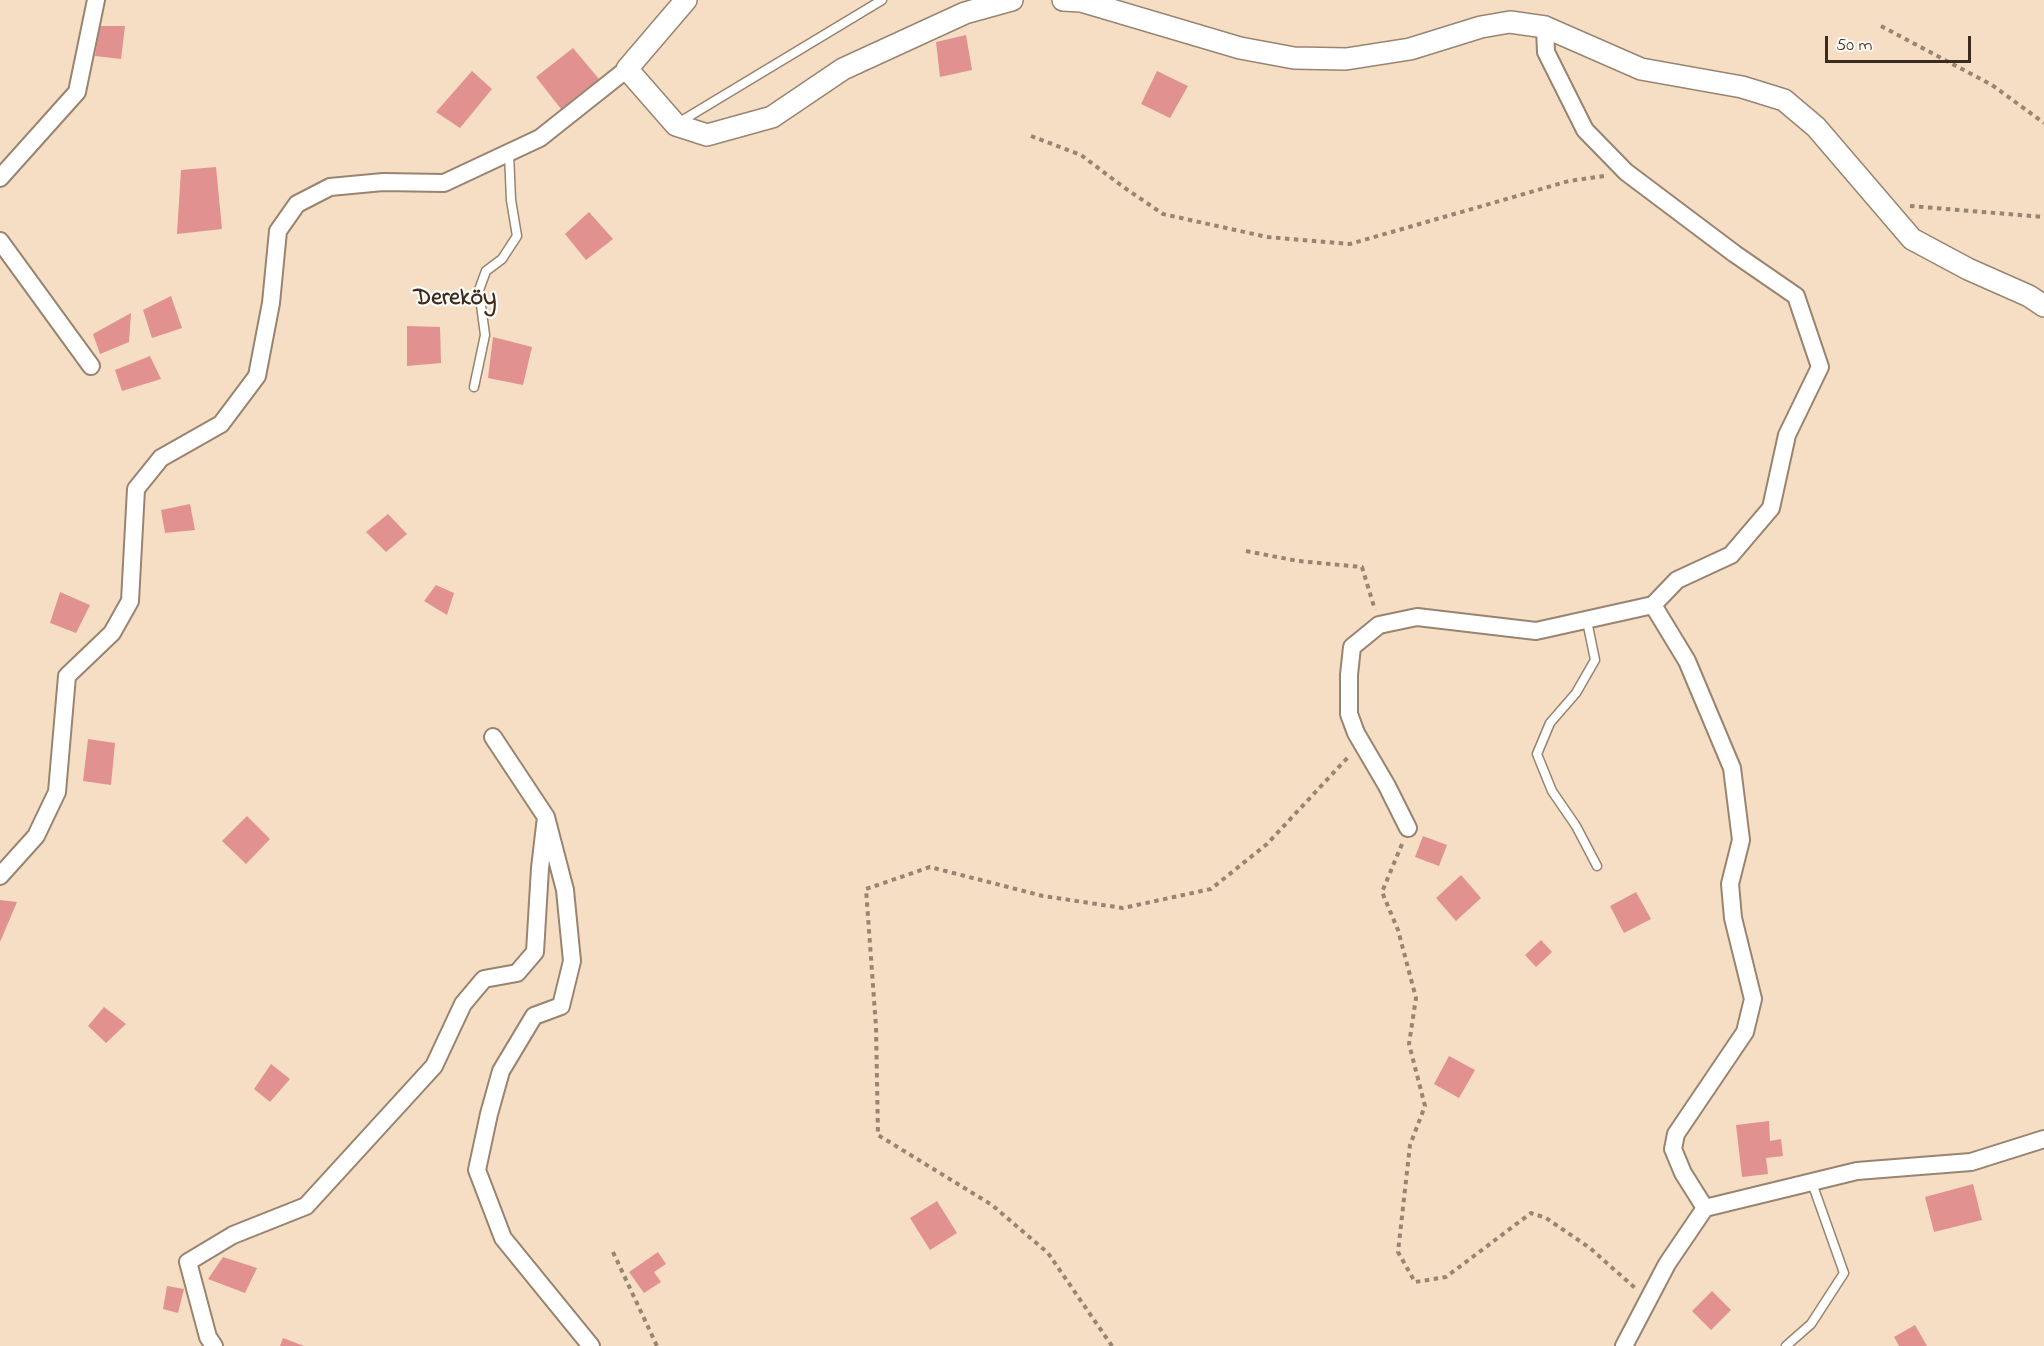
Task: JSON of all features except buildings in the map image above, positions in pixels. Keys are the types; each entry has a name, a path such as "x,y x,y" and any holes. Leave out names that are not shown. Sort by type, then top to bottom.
{"street":[{"path":"0,178 77,92 96,0"},
{"path":"0,876 36,836 57,792 67,676 112,633 130,601 136,489 161,458 221,424 257,376 271,303 278,231 297,204 330,187 383,182 444,183 540,138 627,69 686,0"},
{"path":"627,69 676,125 707,135 772,117 843,69 965,13 1012,0"},
{"path":"1062,0 1081,1 1240,48 1294,58 1346,59 1410,49 1481,27 1510,22 1545,27 1641,69 1742,87 1784,100 1816,127 1912,239 1968,269 2029,296 2044,306"},
{"path":"1408,828 1387,786 1356,734 1349,714 1352,647 1379,625 1417,617 1536,631 1653,605 1677,580 1731,555 1771,508 1787,435 1820,367 1796,297 1626,172 1585,130 1546,52 1545,27"},
{"path":"0,241 91,366"},
{"path":"1653,605 1687,661 1732,768 1742,840 1730,884 1733,918 1753,999 1745,1032 1676,1134 1673,1149 1683,1173 1705,1208"},
{"path":"493,737 546,817 565,890 572,961 561,1006 534,1016 501,1071 477,1170 503,1238 591,1346"},
{"path":"214,1346 208,1337 188,1262 233,1235 306,1206 434,1066 463,1004 484,979 517,973 535,952 540,868 546,817"},
{"path":"1624,1346 1667,1264 1705,1208 1857,1171 1971,1162 2044,1139"}],"lane":[{"path":"676,125 882,0"},
{"path":"474,387 485,335 479,290 486,271 502,259 517,236 509,153"},
{"path":"1587,621 1595,660 1576,693 1550,723 1538,754 1552,791 1576,826 1597,866"},
{"path":"1786,1346 1811,1324 1844,1273 1812,1183"}],"path":[{"path":"1881,26 1992,85 2044,123"},
{"path":"1031,136 1081,155 1163,214 1267,237 1350,244 1569,181 1626,172"},
{"path":"1882,204 2044,217"},
{"path":"1246,551 1298,561 1362,567 1379,625"},
{"path":"1112,1346 1048,1253 992,1205 878,1135 876,1027 866,889 930,867 1043,896 1123,908 1211,889 1267,844 1361,742"},
{"path":"1408,828 1382,892 1398,930 1416,998 1409,1044 1425,1106 1410,1145 1398,1252 1415,1282 1446,1276 1531,1213 1546,1218 1590,1248 1649,1300"},
{"path":"613,1252 657,1346"}],"district":[{"name":"Dereköy","path":"455,300"}]}
